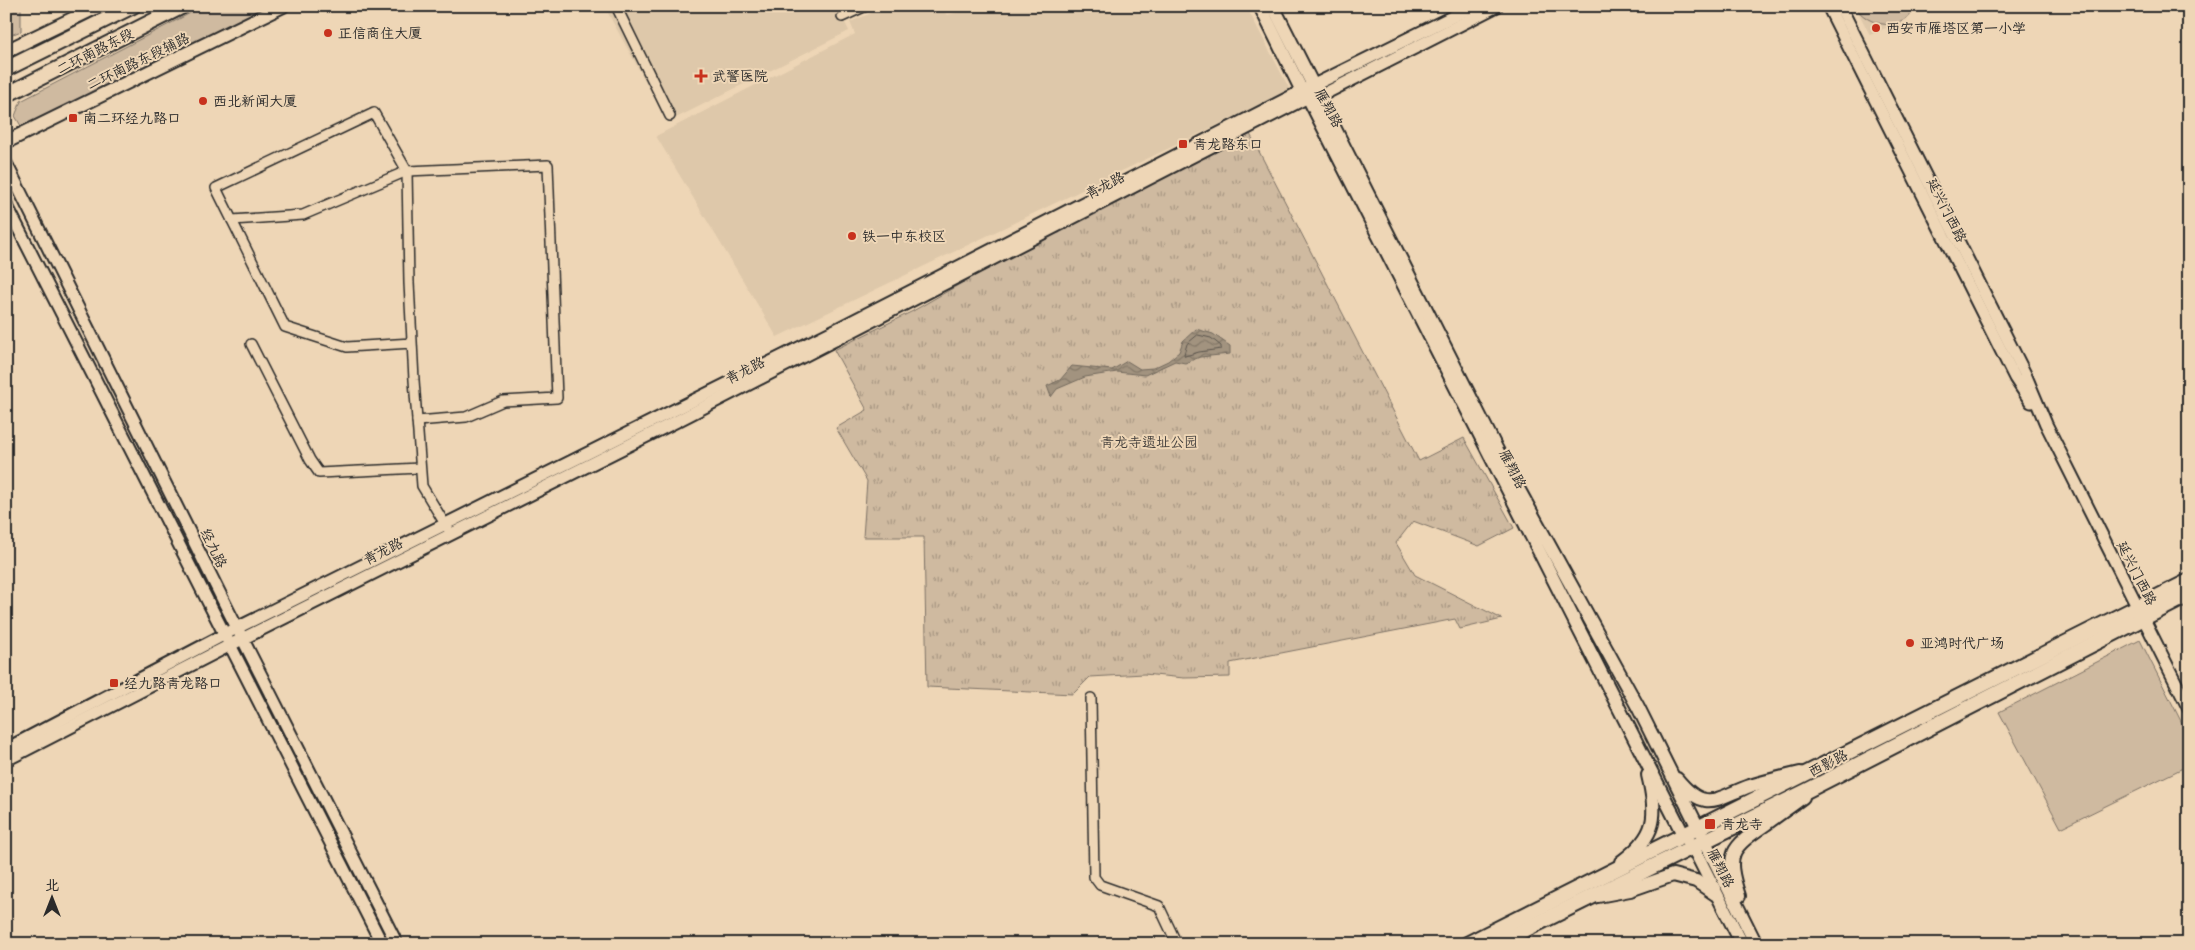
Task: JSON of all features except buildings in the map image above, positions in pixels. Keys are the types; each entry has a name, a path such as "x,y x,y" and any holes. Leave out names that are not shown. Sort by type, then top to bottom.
{"main road":[{"path":"6,51 99,6"},
{"name":"二环南路东段","path":"6,69 132,6"},
{"name":"二环南路东段","path":"6,95 183,6"},
{"name":"二环南路东段辅路","path":"6,142 283,6"},
{"name":"雁翔路","path":"1260,6 1311,93 1498,452 1638,707 1697,827 1699,844 1721,902 1750,941"},
{"name":"雁翔路","path":"1273,6 1311,93 1683,834 1699,844 1750,941"},
{"name":"西影路","path":"1496,944 1825,781 2140,613 2189,581"},
{"name":"西影路","path":"1467,944 1697,827 1819,768 2140,613 2189,595"},
{"path":"1608,872 1642,846 1653,823 1654,803 1645,758"},
{"path":"1668,769 1689,792 1701,799 1713,801 1758,783 1819,768"},
{"path":"1750,941 1733,876 1732,862 1734,850 1743,839 1825,781"},
{"path":"1593,897 1630,890 1673,875 1688,878 1704,885 1721,902"}],"street":[{"path":"616,6 670,116"},
{"path":"842,17 866,6"},
{"name":"青龙路","path":"1311,93 1474,6"},
{"name":"青龙路","path":"6,749 449,529 845,325 1311,93 1497,6"},
{"name":"延兴门西路","path":"1828,6 2015,378 2046,424"},
{"name":"延兴门西路","path":"1840,6 2025,374 2046,424 2189,709"},
{"path":"412,343 347,347 285,327 216,188 374,113 407,171 412,343 422,486 449,529"},
{"name":"经九路","path":"6,163 240,634 397,944"},
{"path":"232,220 303,215 407,171 548,165 557,398 503,401 466,417 417,422"},
{"path":"6,204 382,944"},
{"path":"251,344 310,460 319,473 420,468"},
{"name":"青龙路","path":"6,760 228,640"},
{"path":"1091,698 1094,877 1100,885 1159,906 1177,944"}],"shaded area":[{"name":"武警医院","path":"604,6 837,6 849,31 668,122"},
{"name":"铁一中东校区","path":"888,6 939,6 947,15 984,6 1246,6 1290,90 777,337 656,136 855,34 850,22"},
{"name":"西安市雁塔区第一小学","path":"1855,6 1930,6 1912,12 1904,20 1870,35"}],"green space":[{"path":"6,6 21,6 21,31 6,37"},
{"path":"204,6 267,6 23,129 15,116 21,101"},
{"name":"西安市雁塔区第一小学","path":"1855,6 1914,6 1910,15 1903,21 1895,24 1886,24 1876,23 1868,19"},
{"name":"青龙寺遗址公园","path":"1250,134 1419,461 1464,438 1514,528 1479,546 1413,521 1396,543 1415,575 1502,619 1460,629 1455,619 1230,663 1230,677 1184,678 1144,674 1090,677 1073,694 927,687 924,537 863,537 867,481 836,428 867,410 834,350 913,311 1054,230"},
{"path":"2140,640 2189,737 2189,765 2061,828 1999,712"}],"water":[{"path":"1196,329 1213,334 1230,346 1230,354 1200,357 1185,363 1175,361 1145,375 1117,372 1085,377 1057,389 1051,397 1047,386 1060,380 1072,366 1112,370 1127,361 1140,369 1153,368 1168,361 1179,352 1183,341"}],"place":[{"name":"西安市雁塔区第一小学","path":"1876,28"},
{"name":"正信商住大厦","path":"328,33"},
{"name":"武警医院","path":"701,76"},
{"name":"西北新闻大厦","path":"203,101"},
{"name":"南二环经九路口","path":"73,118"},
{"name":"青龙路东口","path":"1183,144"},
{"name":"铁一中东校区","path":"852,236"},
{"name":"亚鸿时代广场","path":"1910,643"},
{"name":"经九路青龙路口","path":"114,683"},
{"name":"青龙寺","path":"1710,824"}]}
